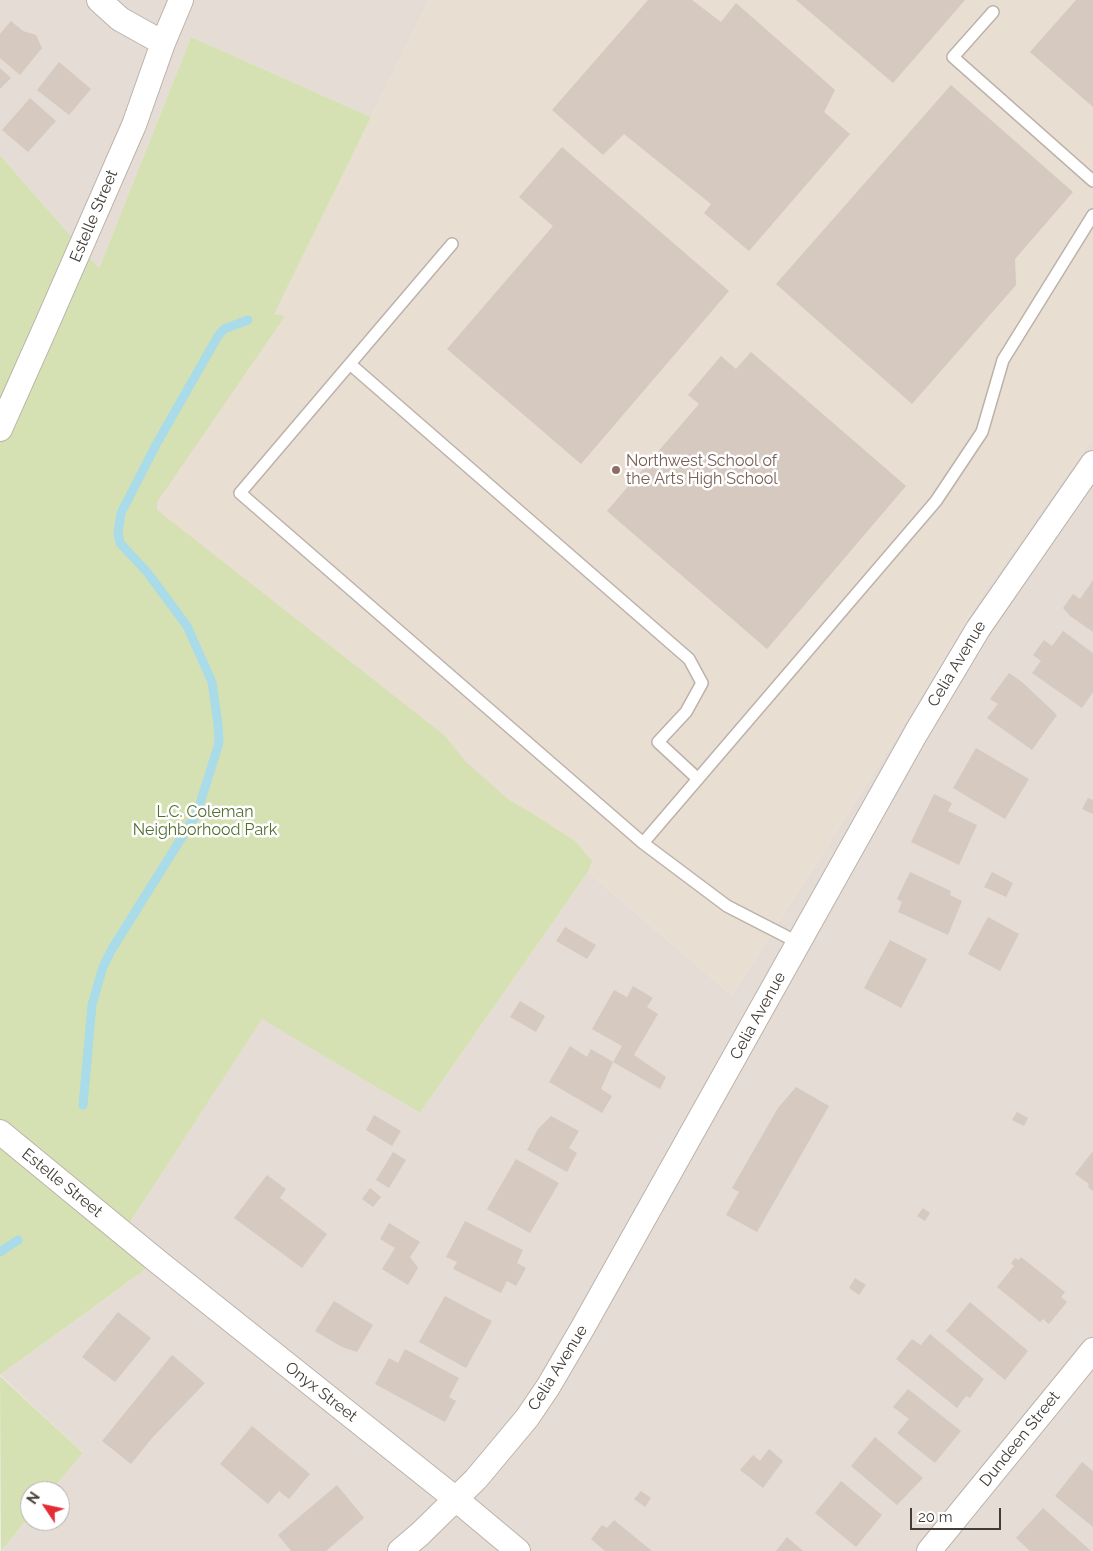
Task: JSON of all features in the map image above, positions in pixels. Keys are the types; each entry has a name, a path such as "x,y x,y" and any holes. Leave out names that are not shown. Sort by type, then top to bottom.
{"street":[{"path":"100,0 120,19 163,43"},
{"name":"Estelle Street","path":"0,429 134,125 163,43 181,0"},
{"name":"Celia Avenue","path":"400,1551 457,1500 476,1479 527,1418 548,1387 916,734 978,629 1093,463"},
{"name":"Estelle Street","path":"0,1132 123,1233"},
{"name":"Onyx Street","path":"123,1233 518,1551"},
{"name":"Dundeen Street","path":"928,1551 1093,1350"}],"lane":[{"path":"993,12 953,57 1093,182"},
{"path":"643,842 936,501 982,432 1003,360 1093,215"},
{"path":"452,244 240,493 643,842 727,906 799,943"},
{"path":"350,364 689,659 702,684 686,712 658,742 698,779"}],"shaded area":[{"path":"0,0 429,0 371,117 191,37 99,268 0,155"},
{"name":"Northwest School of the Arts High School","path":"429,0 1093,0 1093,437 982,595 881,761 732,995 588,872 139,504 273,314"},
{"path":"1093,437 1093,1551 1,1551 20,1528 20,1531 70,1531 70,1481 59,1481 83,1453 0,1375 157,1261 123,1233 262,1018 420,1113 588,872 732,995 881,761 982,595"}],"green space":[{"name":"L.C. Coleman Neighborhood Park","path":"191,37 371,117 274,314 285,316 157,502 157,510 444,735 466,762 509,800 575,841 592,861 588,872 420,1113 262,1019 123,1233 157,1261 0,1375 0,155 99,268"},
{"path":"0,1376 83,1453 59,1481 20,1481 20,1528 1,1551"}],"building":[{"path":"648,0 692,0 721,22 736,3 835,90 824,112 850,134 749,251 704,213 711,204 624,134 603,155 552,110"},
{"path":"796,0 965,0 893,83"},
{"path":"1076,0 1093,0 1093,107 1030,52"},
{"path":"11,21 23,31 36,35 42,48 20,75 0,58 0,34"},
{"path":"59,62 91,89 69,115 37,90"},
{"path":"0,68 11,78 0,89"},
{"path":"951,85 1073,192 1015,259 1016,285 912,404 776,284"},
{"path":"30,98 56,121 28,152 2,130"},
{"path":"562,147 729,291 581,464 447,349 553,226 519,197"},
{"path":"751,352 906,486 767,649 607,511 699,404 688,395 721,356 736,369"},
{"path":"1093,580 1093,632 1070,616 1063,608 1073,594 1080,599"},
{"path":"1063,631 1093,653 1093,692 1082,708 1032,673 1041,661 1033,655 1044,640 1052,646"},
{"path":"1009,673 1022,682 1057,715 1032,750 987,718 998,704 990,699"},
{"path":"976,748 1029,779 1005,819 953,788"},
{"path":"934,794 952,803 948,811 977,825 959,865 911,842"},
{"path":"1088,798 1093,800 1093,814 1082,809"},
{"path":"910,872 951,891 950,895 962,901 948,935 898,912 902,902 897,899"},
{"path":"992,872 1013,883 1006,897 984,887"},
{"path":"988,917 1019,934 1000,971 968,954"},
{"path":"565,927 596,945 587,959 556,941"},
{"path":"890,940 927,959 901,1008 864,988"},
{"path":"633,986 653,998 647,1007 658,1014 634,1055 666,1077 660,1089 613,1062 622,1046 592,1029 614,990 627,997"},
{"path":"520,1001 545,1016 536,1032 510,1017"},
{"path":"570,1046 587,1057 591,1049 613,1062 601,1089 612,1096 602,1113 549,1082"},
{"path":"796,1087 829,1106 757,1232 726,1215 739,1192 732,1188 778,1108"},
{"path":"1017,1112 1028,1118 1024,1126 1012,1120"},
{"path":"374,1115 401,1131 392,1146 366,1130"},
{"path":"551,1116 579,1131 569,1148 577,1153 567,1172 527,1150 538,1129"},
{"path":"1093,1151 1093,1191 1088,1187 1089,1184 1075,1174"},
{"path":"393,1152 406,1160 389,1188 376,1180"},
{"path":"516,1159 559,1183 530,1233 487,1209"},
{"path":"267,1175 286,1189 280,1198 327,1234 302,1268 234,1218"},
{"path":"370,1188 381,1197 373,1207 362,1199"},
{"path":"923,1208 930,1213 925,1221 917,1216"},
{"path":"465,1221 523,1250 517,1263 526,1268 516,1286 507,1281 501,1293 453,1269 457,1262 446,1257"},
{"path":"389,1223 420,1242 410,1257 418,1268 408,1285 382,1269 395,1248 380,1239"},
{"path":"1021,1257 1065,1292 1061,1297 1067,1302 1049,1324 1043,1319 1040,1322 997,1287 1014,1266 1011,1263 1015,1258 1019,1260"},
{"path":"855,1278 866,1285 859,1295 849,1288"},
{"path":"445,1296 492,1321 466,1368 419,1342"},
{"path":"334,1301 373,1325 357,1352 342,1347 315,1331"},
{"path":"970,1302 1028,1351 1005,1380 946,1331"},
{"path":"118,1312 151,1338 115,1382 82,1357"},
{"path":"930,1334 984,1379 970,1398 966,1396 957,1408 896,1359 912,1339 921,1345"},
{"path":"405,1349 459,1378 449,1397 456,1401 445,1422 375,1384 389,1358 398,1363"},
{"path":"172,1355 205,1383 152,1438 131,1464 102,1441"},
{"path":"908,1389 961,1431 935,1463 897,1433 909,1419 893,1407"},
{"path":"252,1426 310,1474 289,1499 279,1491 268,1504 220,1464"},
{"path":"875,1437 923,1478 897,1505 851,1466"},
{"path":"769,1449 783,1461 763,1488 740,1470 753,1455 760,1461"},
{"path":"1082,1462 1093,1471 1093,1527 1055,1496"},
{"path":"841,1481 882,1515 856,1547 815,1513"},
{"path":"337,1485 364,1518 326,1551 291,1551 278,1535"},
{"path":"641,1491 651,1498 645,1507 634,1499"},
{"path":"1043,1508 1091,1551 1030,1551 1016,1538"},
{"path":"614,1520 652,1551 605,1551 591,1539 602,1525 607,1528"},
{"path":"787,1537 803,1551 776,1551"}],"waterway":[{"path":"83,1105 92,1005 103,967 112,949 197,813 219,743 212,682 187,626 147,572 120,543 118,533 121,513 157,443 218,336 224,329 248,320"},
{"path":"0,1252 18,1240"}],"place":[{"name":"Northwest School of the Arts High School","path":"616,470"}]}
